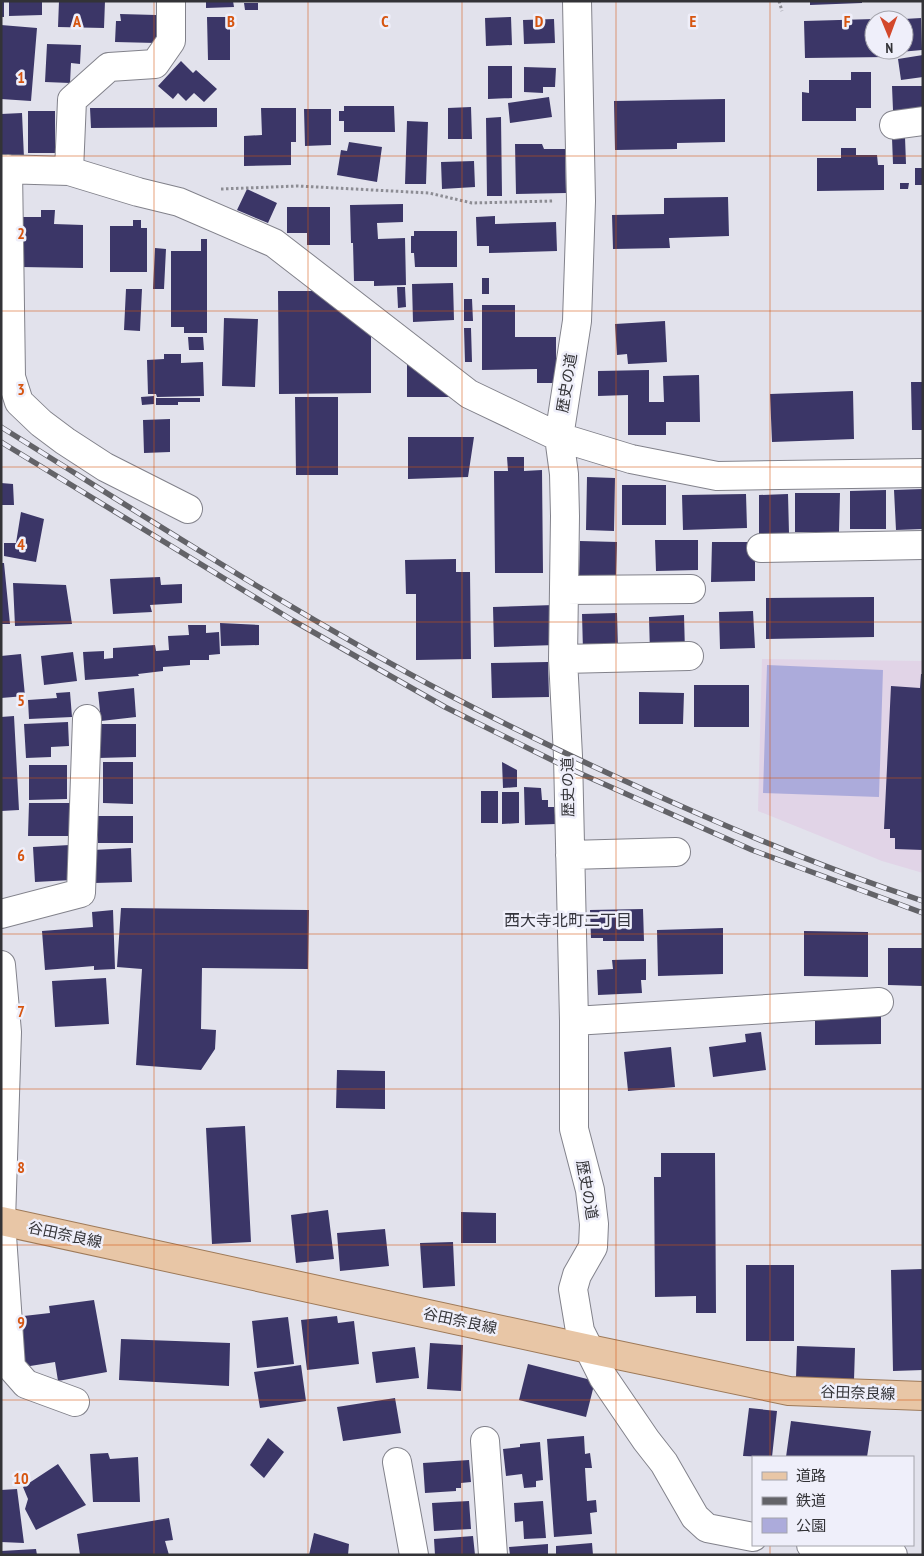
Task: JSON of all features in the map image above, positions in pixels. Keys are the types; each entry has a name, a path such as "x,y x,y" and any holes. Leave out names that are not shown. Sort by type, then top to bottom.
{"main road":[{"name":"谷田奈良線","path":"1,1221 789,1391 923,1396"}],"street":[{"path":"69,171 72,100 109,67 155,64 171,41 171,1"},
{"name":"歴史の道","path":"577,1 581,201 577,321 559,437 564,474 564,659 574,1022 574,1129 590,1190 594,1224 593,1247 577,1275 573,1290 580,1331 589,1349 608,1384 664,1463 694,1517 707,1528 752,1538"},
{"path":"894,125 923,121"},
{"path":"188,509 105,467 41,423 19,402 12,377 5,169 69,171 179,202 274,244 469,394 559,437 631,459 717,476 923,473"},
{"path":"761,548 923,544"},
{"path":"565,590 691,589"},
{"path":"564,659 689,656"},
{"path":"1,914 81,893 88,719"},
{"path":"570,855 676,852"},
{"path":"1,965 7,1032 1,1221 11,1367 26,1384 75,1402"},
{"path":"574,1022 879,1002"},
{"path":"485,1441 493,1555"},
{"path":"397,1462 414,1555"},
{"path":"819,1546 893,1555"}],"path":[{"path":"779,1 782,11"},
{"path":"218,189 298,186 429,193 472,204 581,201"}],"shaded area":[{"path":"762,659 923,661 923,873 882,861 758,811"}],"green space":[{"path":"767,665 883,670 879,797 763,793"}],"building":[{"path":"1,1 4,1 4,17 1,17"},
{"path":"9,1 42,1 42,15 9,16"},
{"path":"59,1 105,1 104,28 58,27"},
{"path":"206,1 233,1 234,7 206,8"},
{"path":"810,1 862,1 862,3 810,5"},
{"path":"244,3 258,3 258,10 245,10"},
{"path":"120,14 156,15 156,43 115,42 116,21 121,21"},
{"path":"207,17 230,17 230,60 208,60"},
{"path":"511,17 512,45 486,46 485,18"},
{"path":"914,18 921,18 922,50 914,51"},
{"path":"554,19 555,43 524,44 523,20"},
{"path":"864,19 864,57 805,58 804,21"},
{"path":"1,25 37,28 31,101 1,99"},
{"path":"47,44 81,45 80,64 71,63 70,83 45,82"},
{"path":"923,55 923,77 901,80 898,60 914,60 914,56"},
{"path":"181,61 193,73 196,70 217,89 204,102 194,93 186,101 178,93 173,99 158,86"},
{"path":"488,66 512,66 512,98 488,99"},
{"path":"524,67 556,68 555,87 543,87 543,93 524,92"},
{"path":"851,72 871,72 871,108 856,108 856,121 802,121 802,92 809,93 809,80 851,80"},
{"path":"892,86 923,86 923,110 893,110"},
{"path":"549,97 552,117 510,123 508,103"},
{"path":"725,99 725,142 677,143 677,149 615,150 614,101"},
{"path":"344,106 394,106 395,132 344,132 344,121 339,121 339,111 344,111"},
{"path":"471,107 472,139 448,139 448,108"},
{"path":"90,108 217,108 217,127 91,128"},
{"path":"261,108 296,108 296,142 291,142 291,165 244,166 244,136 262,135"},
{"path":"304,109 331,109 331,145 305,146"},
{"path":"28,111 55,111 55,153 28,153"},
{"path":"22,113 24,158 1,159 1,114"},
{"path":"501,117 502,196 487,196 486,118"},
{"path":"407,121 428,122 426,184 405,184"},
{"path":"905,137 906,164 893,164 892,138"},
{"path":"349,142 382,147 377,182 337,175 341,150 347,151"},
{"path":"515,144 542,144 544,149 565,149 566,193 516,194"},
{"path":"841,148 856,148 856,155 877,155 878,165 884,165 884,190 817,191 817,158 841,158"},
{"path":"474,161 475,187 442,189 441,162"},
{"path":"915,168 923,168 923,185 915,185"},
{"path":"900,183 909,183 908,189 900,189"},
{"path":"247,189 277,203 268,223 237,210"},
{"path":"728,197 729,236 669,238 670,248 613,249 612,215 664,214 664,198"},
{"path":"403,204 403,222 377,223 378,239 405,238 406,285 374,286 374,281 354,281 350,205"},
{"path":"287,207 330,207 330,245 307,245 307,233 287,233"},
{"path":"41,210 55,210 54,224 83,225 83,268 21,267 22,217 41,217"},
{"path":"495,216 495,224 556,222 557,251 489,253 489,246 477,246 476,217"},
{"path":"133,220 141,220 141,228 147,228 147,272 110,272 110,226 133,226"},
{"path":"414,231 457,231 457,267 415,267 414,253 411,253 411,236 414,236"},
{"path":"201,239 207,239 207,333 184,333 184,327 171,327 171,251 201,251"},
{"path":"155,248 166,249 164,289 153,289"},
{"path":"482,278 489,278 489,294 482,294"},
{"path":"453,283 454,320 413,322 412,284"},
{"path":"397,287 405,287 406,307 398,308"},
{"path":"126,289 142,289 140,331 124,330"},
{"path":"278,291 315,291 371,335 371,393 279,394"},
{"path":"464,299 472,299 473,321 464,321"},
{"path":"482,305 515,305 515,337 556,337 556,383 537,383 537,369 482,370"},
{"path":"224,318 258,319 255,387 222,386"},
{"path":"665,321 667,362 628,364 627,354 617,355 615,324"},
{"path":"464,328 471,328 472,362 465,362"},
{"path":"188,337 203,337 204,350 189,350"},
{"path":"164,354 181,354 181,363 203,362 204,396 157,397 156,394 148,394 147,360 164,359"},
{"path":"407,363 417,363 454,397 407,397"},
{"path":"649,370 649,402 664,402 663,376 699,375 700,422 666,422 666,435 628,435 628,395 598,396 598,371"},
{"path":"911,382 923,382 923,430 912,430"},
{"path":"853,391 854,439 772,442 770,394"},
{"path":"154,396 154,404 142,405 141,397"},
{"path":"295,397 338,397 338,475 296,475"},
{"path":"156,398 200,398 200,402 156,405"},
{"path":"170,419 170,452 144,453 143,420"},
{"path":"408,437 474,437 468,477 408,479"},
{"path":"507,457 524,457 524,471 542,470 543,573 495,573 494,471 508,471"},
{"path":"587,477 615,478 614,531 586,530"},
{"path":"1,483 13,484 14,505 1,505"},
{"path":"622,485 666,485 666,525 622,525"},
{"path":"923,489 923,529 896,530 894,490"},
{"path":"886,490 886,529 850,529 850,491"},
{"path":"795,493 840,493 839,532 795,532"},
{"path":"746,494 747,528 683,530 682,495"},
{"path":"788,494 789,533 759,534 759,495"},
{"path":"21,512 44,519 36,562 4,556 4,543 16,543"},
{"path":"655,540 698,540 698,570 656,571"},
{"path":"580,541 617,542 616,576 579,575"},
{"path":"712,542 755,542 755,581 711,582"},
{"path":"456,559 456,572 470,572 471,659 416,660 416,594 406,594 405,560"},
{"path":"1,563 4,563 10,624 1,624"},
{"path":"160,577 161,585 182,584 182,603 150,605 152,612 113,614 110,579"},
{"path":"13,583 66,585 72,624 15,626"},
{"path":"874,597 874,637 766,639 766,598"},
{"path":"554,605 556,645 494,647 493,607"},
{"path":"753,611 755,648 720,649 719,612"},
{"path":"617,613 618,650 583,651 582,614"},
{"path":"684,615 685,652 650,653 649,617"},
{"path":"220,623 259,625 259,645 221,646"},
{"path":"188,625 206,625 206,633 219,632 220,654 209,655 209,660 190,660 190,665 163,667 163,671 138,674 139,676 85,680 83,652 104,651 104,659 113,658 113,648 155,645 156,651 169,650 168,636 189,635"},
{"path":"73,652 77,681 44,685 41,656"},
{"path":"21,654 25,696 1,698 1,656"},
{"path":"548,662 549,697 492,698 491,663"},
{"path":"921,674 923,674 923,850 895,849 895,838 890,838 890,829 884,829 891,686 920,688"},
{"path":"694,685 749,685 749,727 694,727"},
{"path":"134,688 136,717 101,721 98,692"},
{"path":"70,692 72,717 29,719 28,700 57,698 56,693"},
{"path":"639,692 684,693 683,724 639,724"},
{"path":"14,716 19,810 1,811 1,717"},
{"path":"68,722 69,746 51,747 51,757 26,758 24,724"},
{"path":"98,724 136,724 136,757 98,758"},
{"path":"103,762 133,762 133,804 103,803"},
{"path":"502,762 517,770 517,787 503,788"},
{"path":"29,765 67,765 67,799 29,800"},
{"path":"524,787 541,788 542,800 548,800 548,807 554,807 556,824 525,825"},
{"path":"481,791 498,791 498,823 481,823"},
{"path":"502,792 519,792 519,823 502,824"},
{"path":"29,803 76,803 76,836 28,836"},
{"path":"98,816 133,816 133,843 98,843"},
{"path":"70,845 72,880 35,882 33,847"},
{"path":"131,848 132,882 94,883 93,850"},
{"path":"121,908 309,910 308,969 202,968 201,1029 216,1030 215,1049 201,1070 136,1065 142,969 117,967"},
{"path":"643,909 644,941 603,941 603,938 591,938 590,910"},
{"path":"113,910 115,969 94,970 94,966 45,970 42,931 93,927 92,912"},
{"path":"723,928 723,974 658,976 657,930"},
{"path":"804,931 868,932 868,977 804,976"},
{"path":"888,948 923,948 923,986 888,985"},
{"path":"646,959 646,980 641,980 642,993 598,995 597,970 613,969 612,960"},
{"path":"106,978 109,1024 55,1027 52,981"},
{"path":"881,1015 881,1044 815,1045 815,1016"},
{"path":"761,1032 766,1070 713,1077 709,1047 746,1042 745,1034"},
{"path":"671,1047 675,1087 628,1091 624,1052"},
{"path":"337,1070 385,1071 385,1109 336,1108"},
{"path":"245,1126 251,1242 212,1244 206,1128"},
{"path":"661,1153 715,1153 716,1313 696,1313 696,1296 655,1297 654,1177 661,1177"},
{"path":"328,1210 334,1259 296,1263 291,1215"},
{"path":"461,1212 496,1213 496,1243 461,1243"},
{"path":"385,1229 389,1266 340,1271 337,1233"},
{"path":"453,1242 455,1286 423,1288 420,1243"},
{"path":"746,1265 794,1265 794,1341 746,1341"},
{"path":"923,1269 923,1370 893,1371 891,1270"},
{"path":"94,1300 107,1372 58,1381 55,1362 24,1367 15,1317 50,1313 49,1306"},
{"path":"337,1316 338,1323 354,1321 359,1364 307,1370 301,1320"},
{"path":"288,1317 294,1364 257,1368 252,1321"},
{"path":"121,1339 230,1343 229,1386 119,1380"},
{"path":"430,1343 463,1345 461,1391 427,1389"},
{"path":"797,1346 855,1348 854,1380 796,1378"},
{"path":"415,1347 419,1378 376,1383 372,1352"},
{"path":"528,1364 595,1381 586,1417 519,1400"},
{"path":"301,1365 306,1401 260,1408 254,1372"},
{"path":"395,1398 401,1433 343,1441 337,1407"},
{"path":"749,1408 777,1411 772,1456 743,1456"},
{"path":"791,1421 871,1431 867,1456 786,1456"},
{"path":"584,1436 585,1454 590,1453 592,1468 585,1468 587,1501 596,1500 597,1512 590,1513 592,1534 554,1537 547,1439"},
{"path":"268,1438 284,1452 264,1478 250,1465"},
{"path":"540,1442 543,1480 536,1481 536,1487 524,1488 522,1474 506,1476 503,1449 520,1447 520,1444"},
{"path":"108,1453 110,1459 138,1457 140,1502 93,1502 90,1454"},
{"path":"469,1460 471,1482 461,1483 461,1488 456,1488 456,1491 425,1493 423,1463"},
{"path":"58,1464 86,1505 36,1530 25,1509 28,1499 23,1487"},
{"path":"17,1489 24,1543 1,1542 1,1490"},
{"path":"469,1501 471,1529 434,1531 432,1503"},
{"path":"543,1501 546,1538 524,1539 523,1521 515,1522 514,1503"},
{"path":"169,1518 173,1540 165,1541 169,1555 80,1555 77,1534"},
{"path":"314,1533 349,1544 348,1555 309,1555"},
{"path":"473,1536 475,1555 435,1555 434,1539"},
{"path":"592,1543 593,1555 556,1555 556,1546"},
{"path":"548,1544 548,1555 510,1555 509,1547"},
{"path":"36,1549 37,1555 1,1555 1,1551"}],"railway":[{"path":"1,427 279,599 392,664 480,711 604,771 726,826 838,871 923,901"},
{"path":"1,442 292,620 445,707 568,768 752,850 923,913"}],"district":[{"name":"西大寺北町二丁目","path":"568,920"}]}
